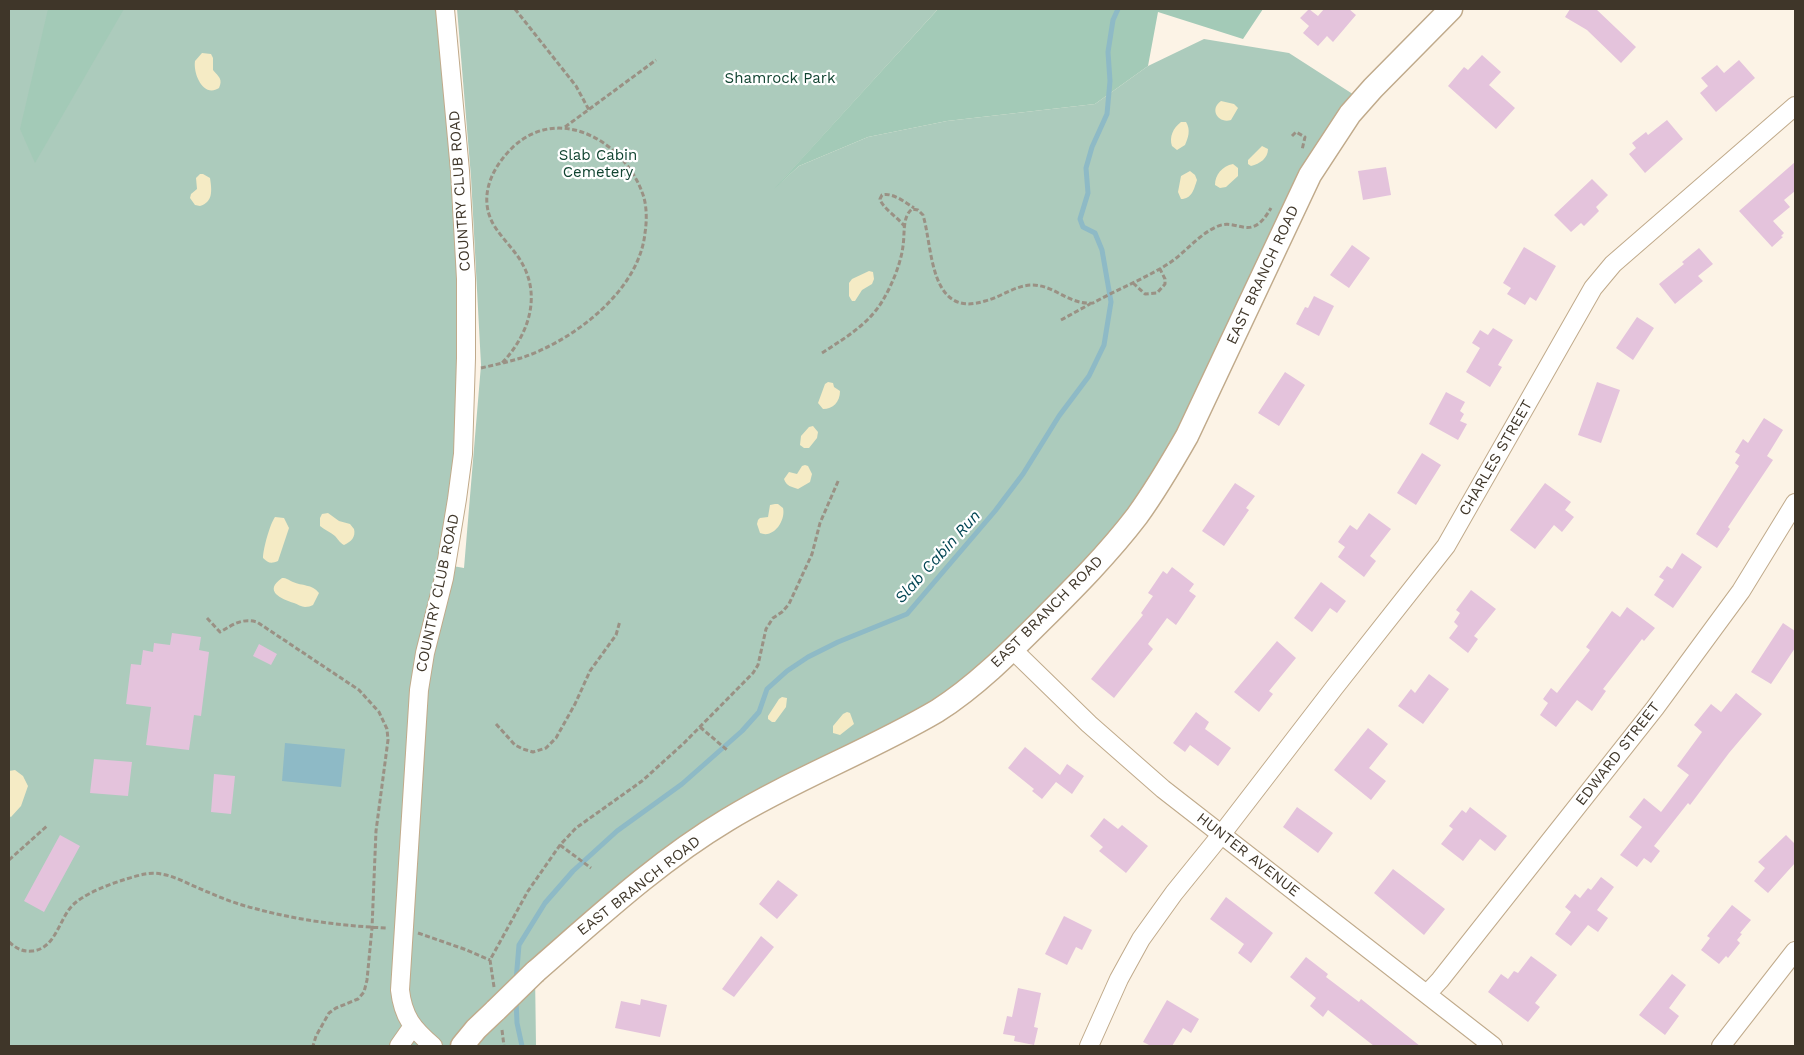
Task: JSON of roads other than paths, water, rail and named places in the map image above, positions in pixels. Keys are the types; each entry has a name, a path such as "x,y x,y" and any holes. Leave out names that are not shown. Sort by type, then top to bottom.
{"main road":[{"name":"EAST BRANCH ROAD","path":"462,1046 476,1029 535,972 665,861 727,819 902,730 939,709 973,684 1012,650 1085,576 1136,517 1170,466 1187,436 1310,175 1350,114 1451,9"}],"street":[{"name":"COUNTRY CLUB ROAD","path":"433,1046 418,1034 413,1026 402,1006 400,990 419,690 425,653 444,578 463,454 466,372 466,279 460,171 445,9"},
{"name":"CHARLES STREET","path":"1089,1046 1141,939 1174,893 1222,835 1334,688 1446,546 1593,288 1613,264 1795,106"},
{"name":"EDWARD STREET","path":"1427,994 1446,973 1655,708 1741,591 1795,503"},
{"name":"HUNTER AVENUE","path":"1012,650 1089,724 1163,789 1494,1046"},
{"path":"1721,1046 1795,951"},
{"path":"399,1046 413,1026"}],"water":[{"path":"285,743 345,749 341,787 282,781"}],"waterway":[{"name":"Slab Cabin Run","path":"516,981 519,945 545,903 573,871 617,831 682,784 742,731 759,712 767,689 787,671 808,657 838,642 907,614 995,511 1023,474 1059,416 1089,376 1104,345 1111,302 1102,250 1095,233 1083,227 1080,219 1088,193 1086,168 1092,147 1107,114 1110,81 1108,52 1113,20 1118,9"},
{"name":"Slab Cabin Run","path":"516,1000 517,1023 522,1046"}],"park label":[{"name":"Shamrock Park","path":"780,79"},
{"name":"Slab Cabin Cemetery","path":"598,164"}]}
